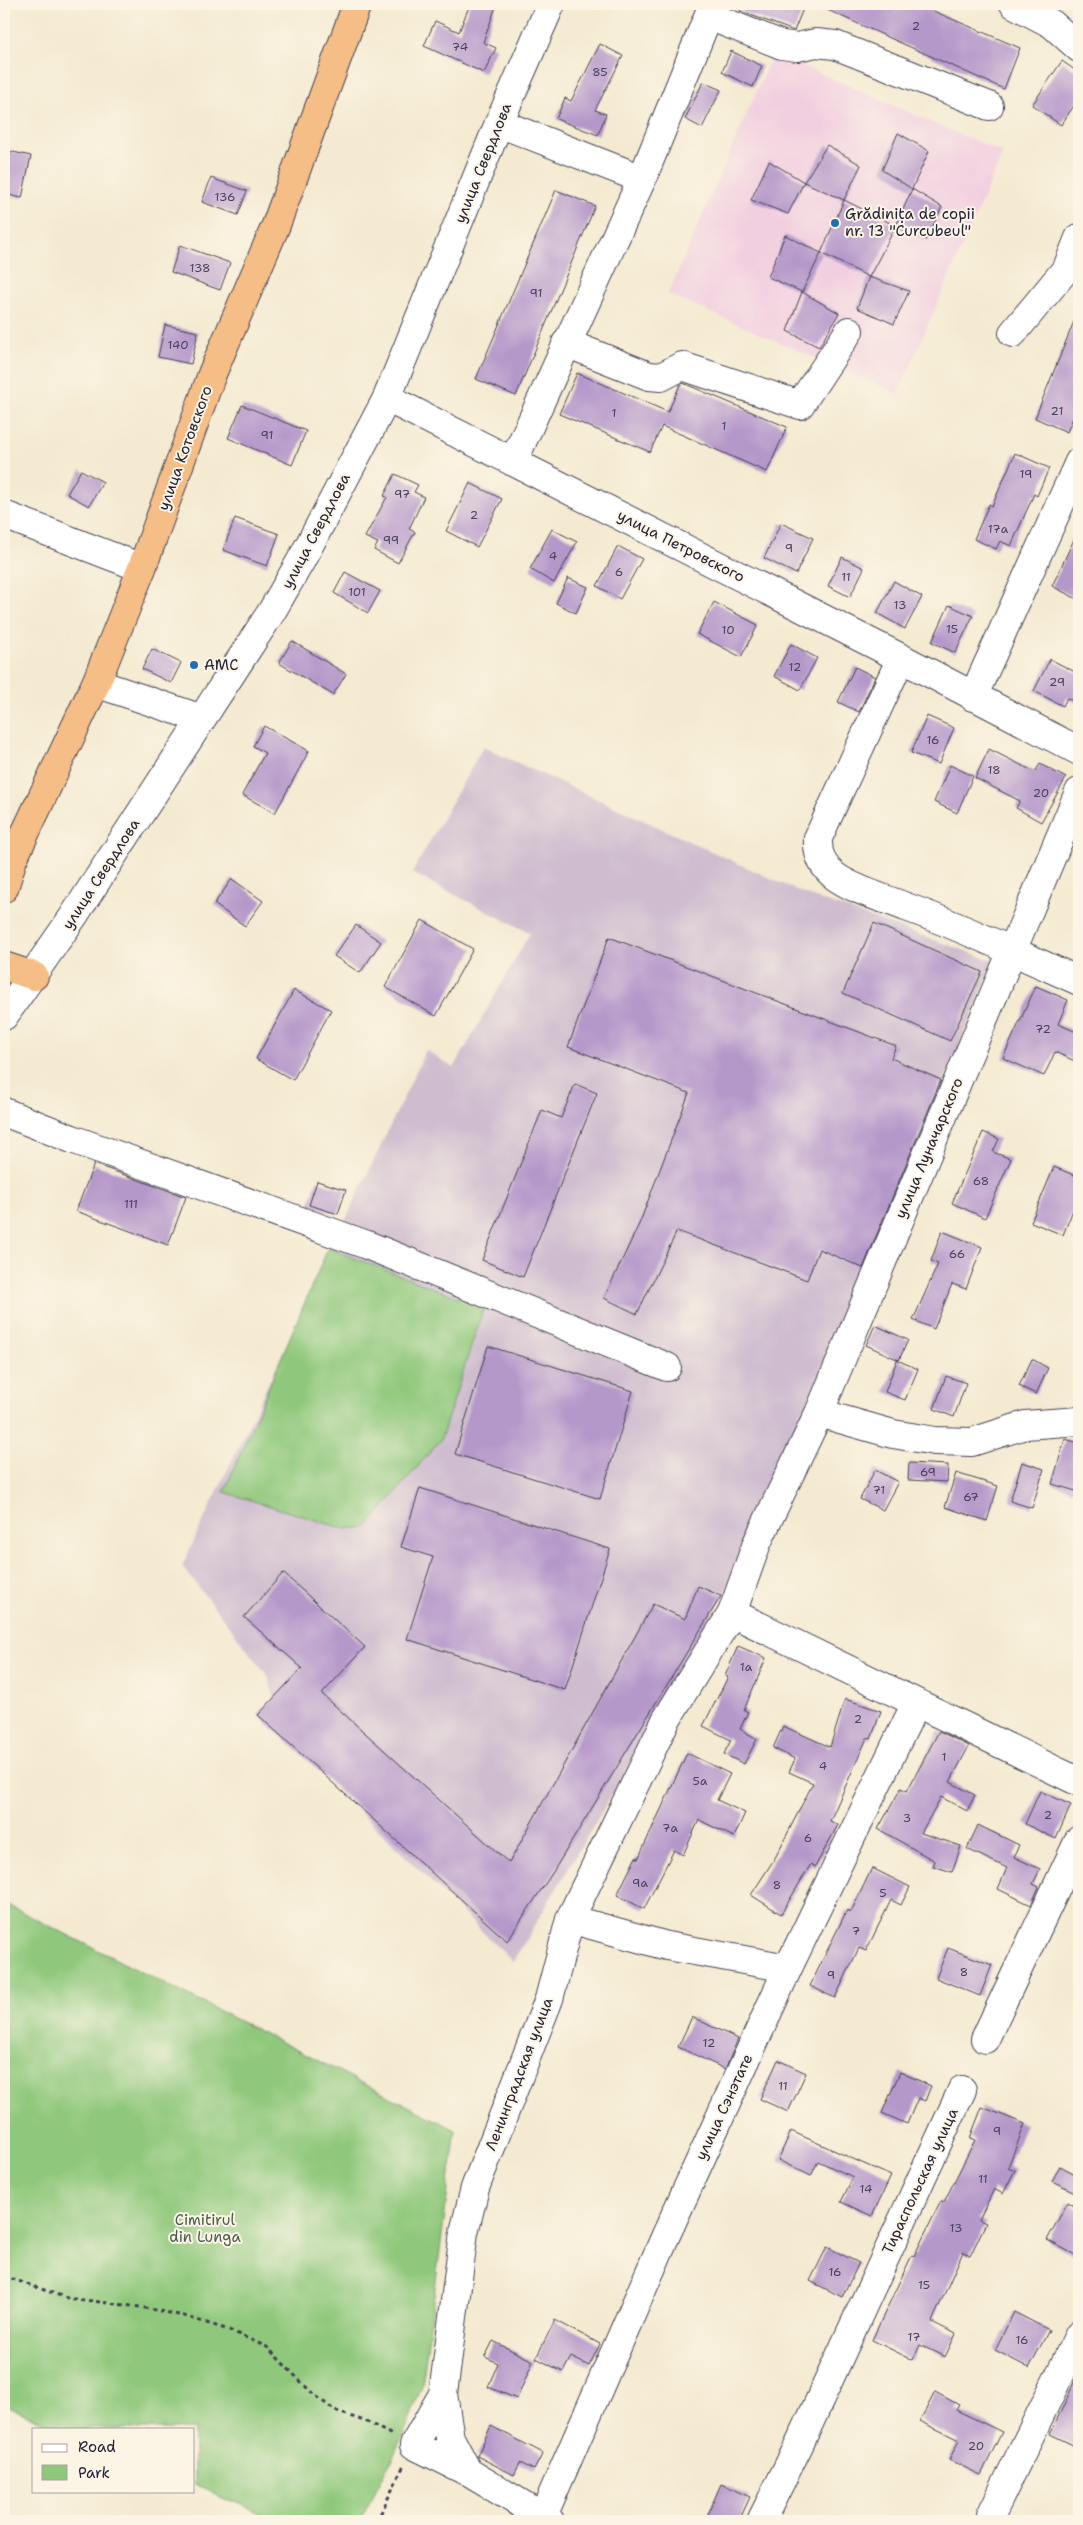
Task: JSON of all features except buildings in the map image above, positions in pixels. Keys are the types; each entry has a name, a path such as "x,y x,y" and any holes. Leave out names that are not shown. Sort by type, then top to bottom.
{"highway":[{"name":"улица Котовского","path":"4,888 8,854 96,683 142,568 212,374 276,225 357,4"},
{"path":"4,966 34,976"}],"street":[{"name":"улица Свердлова","path":"4,1016 34,976 281,596 387,398 499,123 551,4"},
{"path":"1014,4 1052,24 1079,48"},
{"path":"513,462 642,179 711,10 782,45 797,47 816,43 835,45 989,106"},
{"path":"499,123 642,179"},
{"path":"1013,333 1067,268 1079,238"},
{"path":"566,343 649,376 661,377 682,366 800,405 849,331"},
{"name":"улица Петровского","path":"387,398 901,658 1079,751"},
{"path":"973,697 1079,462"},
{"path":"4,515 142,568"},
{"path":"901,658 818,838 817,852 824,866 836,877 858,888 962,928 1079,981"},
{"path":"96,683 202,719"},
{"name":"улица Луначарского","path":"732,1614 756,1543 819,1413 1079,792"},
{"path":"4,1112 367,1245 667,1368"},
{"path":"819,1413 892,1434 935,1440 972,1442 1025,1425 1079,1421"},
{"path":"732,1614 1079,1782"},
{"name":"Ленинградская улица","path":"468,2472 450,2438 443,2394 464,2232 475,2188 549,1999 570,1919 666,1720 732,1614"},
{"name":"улица Сэнэтате","path":"547,2519 666,2235 788,1968 916,1703"},
{"path":"985,2039 1079,1840"},
{"path":"570,1919 667,1946 788,1968"},
{"name":"Тираспольская улица","path":"761,2521 800,2442 962,2090"},
{"path":"991,2515 1079,2336"},
{"path":"443,2394 414,2445 468,2472 547,2519"}],"path":[{"path":"4,2276 68,2298 140,2307 184,2316 229,2330 267,2347 310,2391 335,2411 367,2422 414,2445 377,2521"}],"shaded area":[{"name":"Grădinița de copii nr. 13 \"Curcubeul\"","path":"773,53 1003,153 898,394 668,294"},
{"path":"483,747 807,895 994,961 862,1280 723,1597 634,1757 513,1962 286,1739 268,1676 182,1566 426,1050 454,1068 530,933 412,873"}],"green space":[{"path":"328,1248 484,1307 441,1439 367,1527 345,1529 224,1492"},
{"name":"Cimitirul din Lunga","path":"4,1903 456,2130 422,2386 401,2442 360,2521 279,2521 195,2485 195,2428 58,2428 4,2405"}],"place":[{"name":"Grădinița de copii nr. 13 \"Curcubeul\"","path":"835,223"},
{"name":"AMC","path":"194,665"}]}
